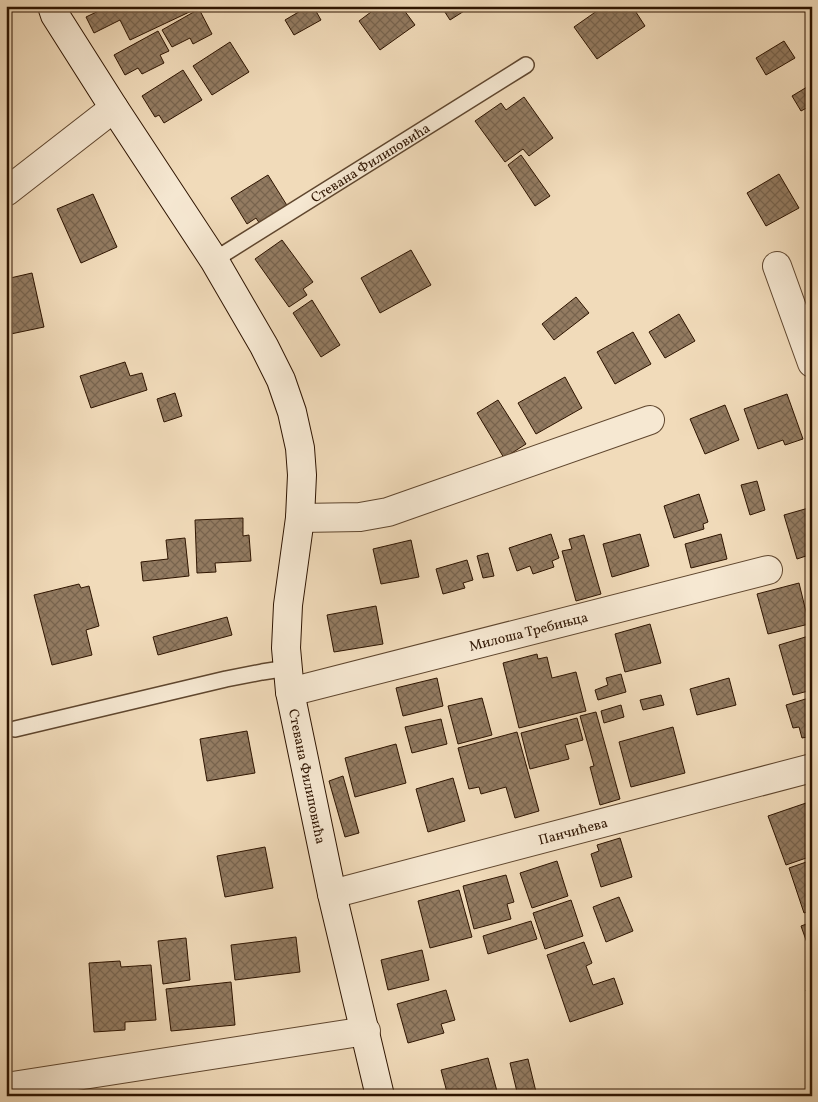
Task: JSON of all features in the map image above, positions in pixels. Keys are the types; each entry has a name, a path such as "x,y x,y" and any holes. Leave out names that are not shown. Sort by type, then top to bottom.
{"street":[{"name":"Стевана Филиповића","path":"52,6 114,108 214,260 264,346 281,380 292,412 300,448 302,476 300,518 288,605 286,648 289,680 332,894 380,1096"},
{"path":"6,192 114,108"},
{"path":"777,266 812,363"},
{"path":"300,518 366,516 388,512 650,420"},
{"name":"Милоша Требињца","path":"289,680 768,570"},
{"name":"Панчићева","path":"332,894 812,768"},
{"path":"6,1088 366,1031"}],"lane":[{"name":"Стевана Филиповића","path":"214,260 526,65"},
{"path":"15,729 262,672 289,680"}],"building":[{"path":"109,6 200,7 130,40 120,20 94,33 86,17"},
{"path":"300,6 313,6 321,20 294,35 285,20 302,10"},
{"path":"379,6 388,6 390,9 393,6 401,6 415,25 380,50 359,21"},
{"path":"441,6 472,6 450,20"},
{"path":"604,6 632,6 645,26 597,59 574,27"},
{"path":"199,9 212,34 193,44 190,38 172,47 162,30"},
{"path":"158,31 169,51 160,55 164,63 142,74 138,68 125,75 114,55"},
{"path":"784,41 795,58 766,75 756,58"},
{"path":"230,42 249,72 212,95 193,66"},
{"path":"183,70 202,100 164,123 159,115 155,117 142,96"},
{"path":"812,84 812,105 801,111 792,96"},
{"path":"524,97 553,138 529,156 523,149 505,162 475,121 501,103 506,110"},
{"path":"521,155 550,196 535,206 508,165"},
{"path":"779,174 799,208 766,226 747,193"},
{"path":"268,175 288,207 260,224 256,218 247,224 231,198"},
{"path":"93,194 117,247 81,263 57,209"},
{"path":"282,240 313,282 303,289 307,295 289,307 255,259"},
{"path":"411,250 431,285 380,313 361,278"},
{"path":"32,273 44,327 6,335 6,279"},
{"path":"576,297 589,313 554,340 542,324"},
{"path":"312,300 340,345 321,357 293,313"},
{"path":"679,314 695,341 665,358 649,332"},
{"path":"633,332 651,364 615,384 597,352"},
{"path":"125,362 130,376 142,373 147,390 91,408 80,376"},
{"path":"565,377 582,408 536,434 518,403"},
{"path":"175,393 182,416 164,422 157,399"},
{"path":"787,394 803,439 785,445 783,440 758,449 744,409"},
{"path":"498,400 526,444 504,458 477,413"},
{"path":"725,405 739,440 705,454 690,419"},
{"path":"757,481 765,510 750,515 741,485"},
{"path":"699,494 708,522 703,524 704,529 674,538 664,506"},
{"path":"812,507 812,554 797,559 784,515"},
{"path":"243,518 243,536 249,535 251,561 215,563 216,572 197,573 195,520"},
{"path":"551,534 559,558 552,561 554,567 533,574 530,566 517,571 509,548"},
{"path":"640,534 649,566 612,577 603,544"},
{"path":"721,534 727,559 691,568 685,544"},
{"path":"584,535 601,594 576,601 562,551 572,549 569,539"},
{"path":"185,538 189,576 143,581 141,562 168,559 166,540"},
{"path":"411,540 419,577 381,584 373,549"},
{"path":"488,553 494,576 483,578 477,556"},
{"path":"467,560 473,580 463,583 465,588 443,594 436,569"},
{"path":"799,583 809,624 768,634 757,594"},
{"path":"79,584 81,588 89,586 99,626 86,630 92,655 52,665 34,595"},
{"path":"376,606 383,644 334,652 327,615"},
{"path":"227,617 232,635 158,655 153,637"},
{"path":"650,624 661,663 625,672 615,634"},
{"path":"812,635 812,690 793,695 779,645"},
{"path":"537,654 538,659 547,657 552,678 576,672 586,711 519,728 503,663"},
{"path":"621,674 626,692 598,700 595,690 608,685 606,678"},
{"path":"437,678 443,706 403,716 396,688"},
{"path":"729,678 736,705 697,715 690,689"},
{"path":"661,695 664,705 643,710 640,700"},
{"path":"812,697 812,736 802,738 799,727 793,728 786,705"},
{"path":"482,698 492,735 458,744 448,706"},
{"path":"621,705 624,717 604,723 601,711"},
{"path":"596,712 620,799 600,805 590,767 594,766 580,716"},
{"path":"577,718 583,740 565,745 569,759 530,769 521,733"},
{"path":"441,719 447,744 412,753 405,727"},
{"path":"673,727 685,773 631,787 619,742"},
{"path":"247,731 255,773 207,781 200,739"},
{"path":"517,732 539,811 515,818 506,787 481,794 479,787 469,789 458,748"},
{"path":"396,744 406,783 355,797 345,758"},
{"path":"343,776 359,833 345,837 329,781"},
{"path":"453,778 465,821 428,832 416,789"},
{"path":"809,802 812,811 812,856 786,865 768,816"},
{"path":"620,838 632,877 601,887 591,854 599,851 597,845"},
{"path":"265,847 273,888 225,897 217,856"},
{"path":"812,860 812,910 804,913 789,868"},
{"path":"557,861 568,896 532,908 520,873"},
{"path":"506,875 514,902 507,904 511,919 474,929 463,886"},
{"path":"459,890 472,937 430,948 418,901"},
{"path":"619,897 633,931 606,942 593,907"},
{"path":"571,900 583,936 545,949 533,913"},
{"path":"531,921 537,939 488,954 483,936"},
{"path":"812,922 812,957 801,926"},
{"path":"296,937 300,972 235,980 231,945"},
{"path":"186,938 190,980 163,984 158,941"},
{"path":"584,942 592,963 586,966 593,985 614,978 623,1004 570,1022 547,955"},
{"path":"422,950 429,980 388,990 381,960"},
{"path":"120,961 121,967 151,965 156,1020 125,1022 125,1030 94,1032 89,963"},
{"path":"231,982 235,1025 171,1031 166,989"},
{"path":"812,988 812,1006 806,990"},
{"path":"446,990 455,1020 441,1024 444,1033 408,1043 397,1004"},
{"path":"488,1058 498,1095 448,1096 441,1070"},
{"path":"528,1059 537,1096 518,1096 510,1063"}]}
